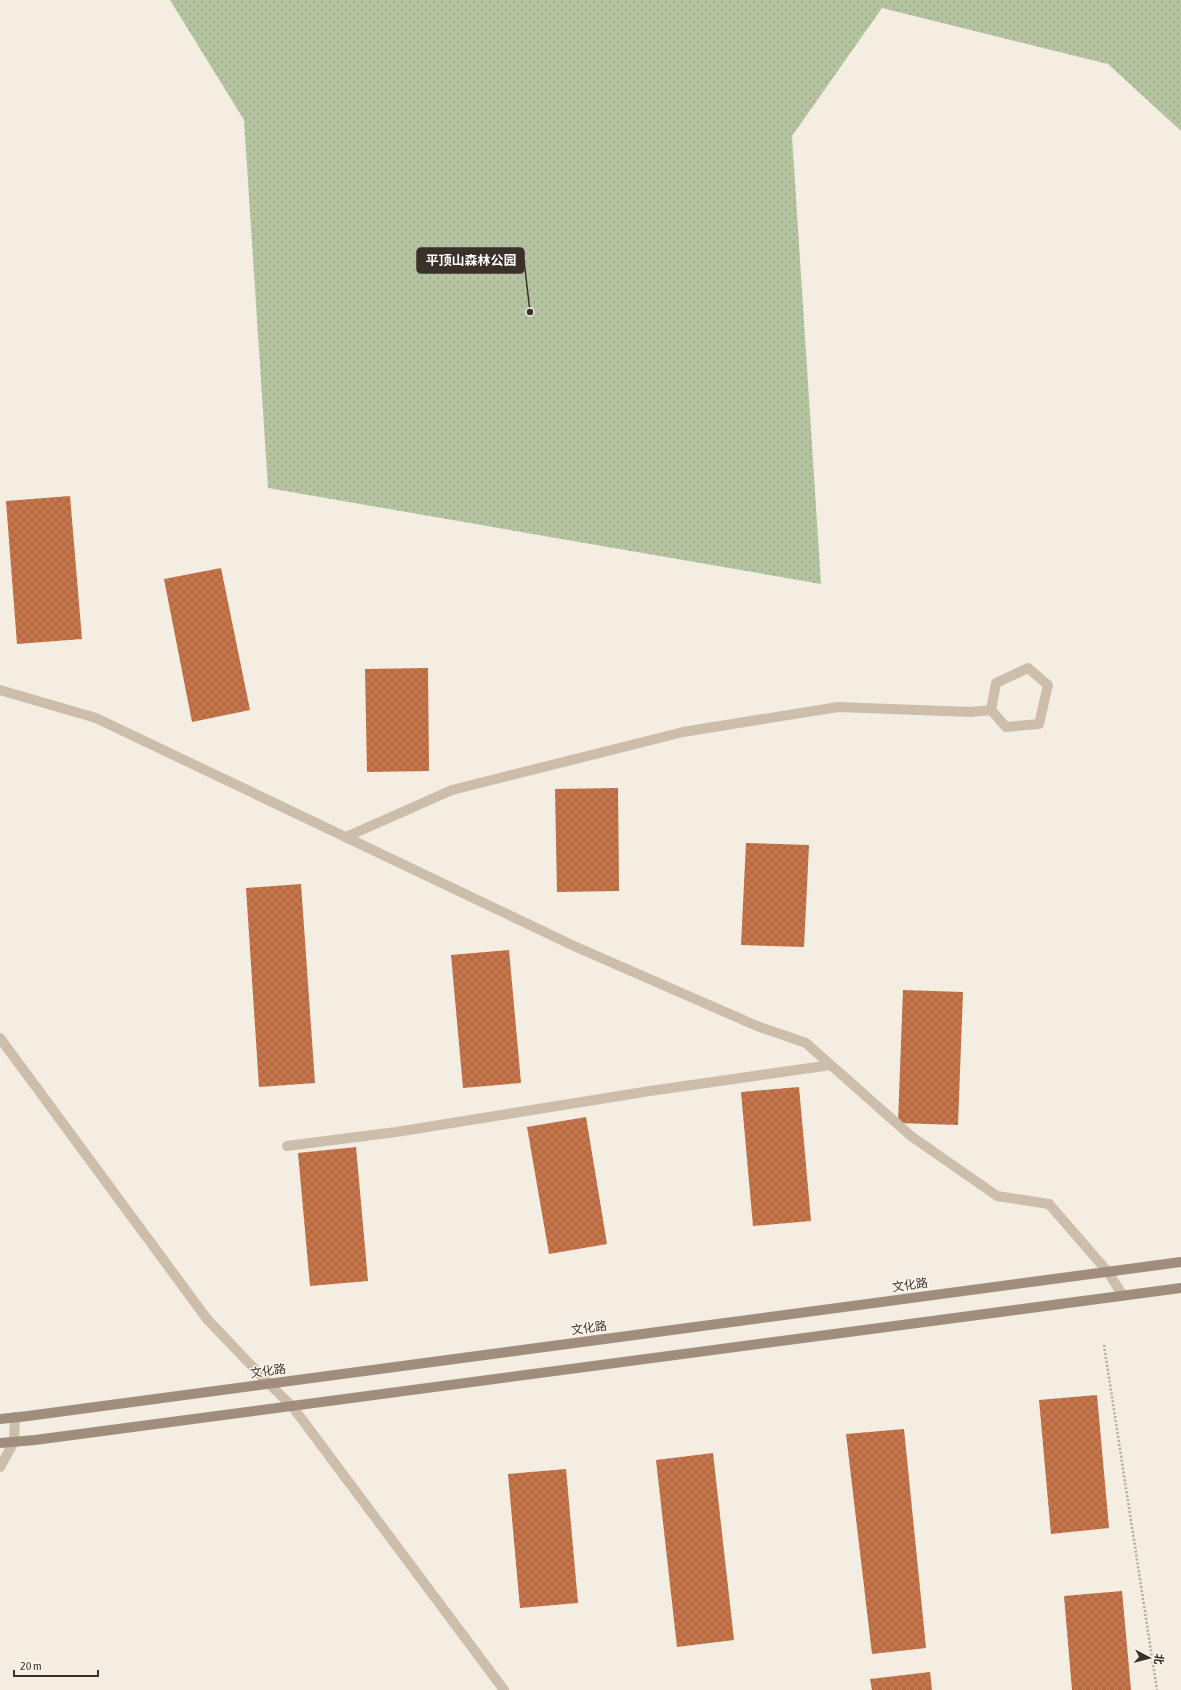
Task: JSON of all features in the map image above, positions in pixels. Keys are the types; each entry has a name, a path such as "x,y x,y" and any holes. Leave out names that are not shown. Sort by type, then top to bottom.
{"street":[{"path":"1028,668 1048,685 1039,724 1006,727 991,710 996,683 1028,668"},
{"path":"0,690 96,718 574,946 756,1026 806,1043 911,1136 997,1196 1049,1204 1108,1272 1123,1296"},
{"path":"346,837 452,790 683,732 838,708 971,712 991,710"},
{"path":"0,1038 207,1320 292,1406 504,1690"},
{"path":"287,1146 396,1132 650,1091 831,1065"},
{"name":"文化路","path":"0,1419 1181,1262"},
{"path":"0,1443 292,1406 1181,1288"},
{"path":"0,1467 14,1442 15,1418"}],"path":[{"path":"1104,1345 1157,1690"}],"green space":[{"path":"170,0 1181,0 1181,131 1108,64 882,8 792,136 821,584 268,488 244,120"}],"building":[{"path":"70,496 82,639 17,644 6,501"},
{"path":"221,568 250,710 192,722 164,579"},
{"path":"428,668 429,771 367,772 365,669"},
{"path":"618,788 619,891 557,892 555,789"},
{"path":"746,843 809,845 804,947 741,945"},
{"path":"301,884 315,1083 259,1087 246,888"},
{"path":"509,950 521,1083 463,1088 451,955"},
{"path":"903,990 963,992 958,1125 898,1123"},
{"path":"799,1087 811,1221 753,1226 741,1092"},
{"path":"586,1117 607,1244 549,1254 527,1127"},
{"path":"356,1147 368,1281 310,1286 298,1153"},
{"path":"1097,1395 1109,1528 1051,1534 1039,1400"},
{"path":"904,1429 926,1648 872,1654 846,1434"},
{"path":"713,1453 734,1640 677,1647 656,1460"},
{"path":"566,1469 578,1603 520,1608 508,1474"},
{"path":"1122,1591 1131,1690 1072,1690 1064,1596"},
{"path":"930,1672 932,1690 872,1690 870,1679"}],"place":[{"name":"平顶山森林公园","path":"530,312"}]}
